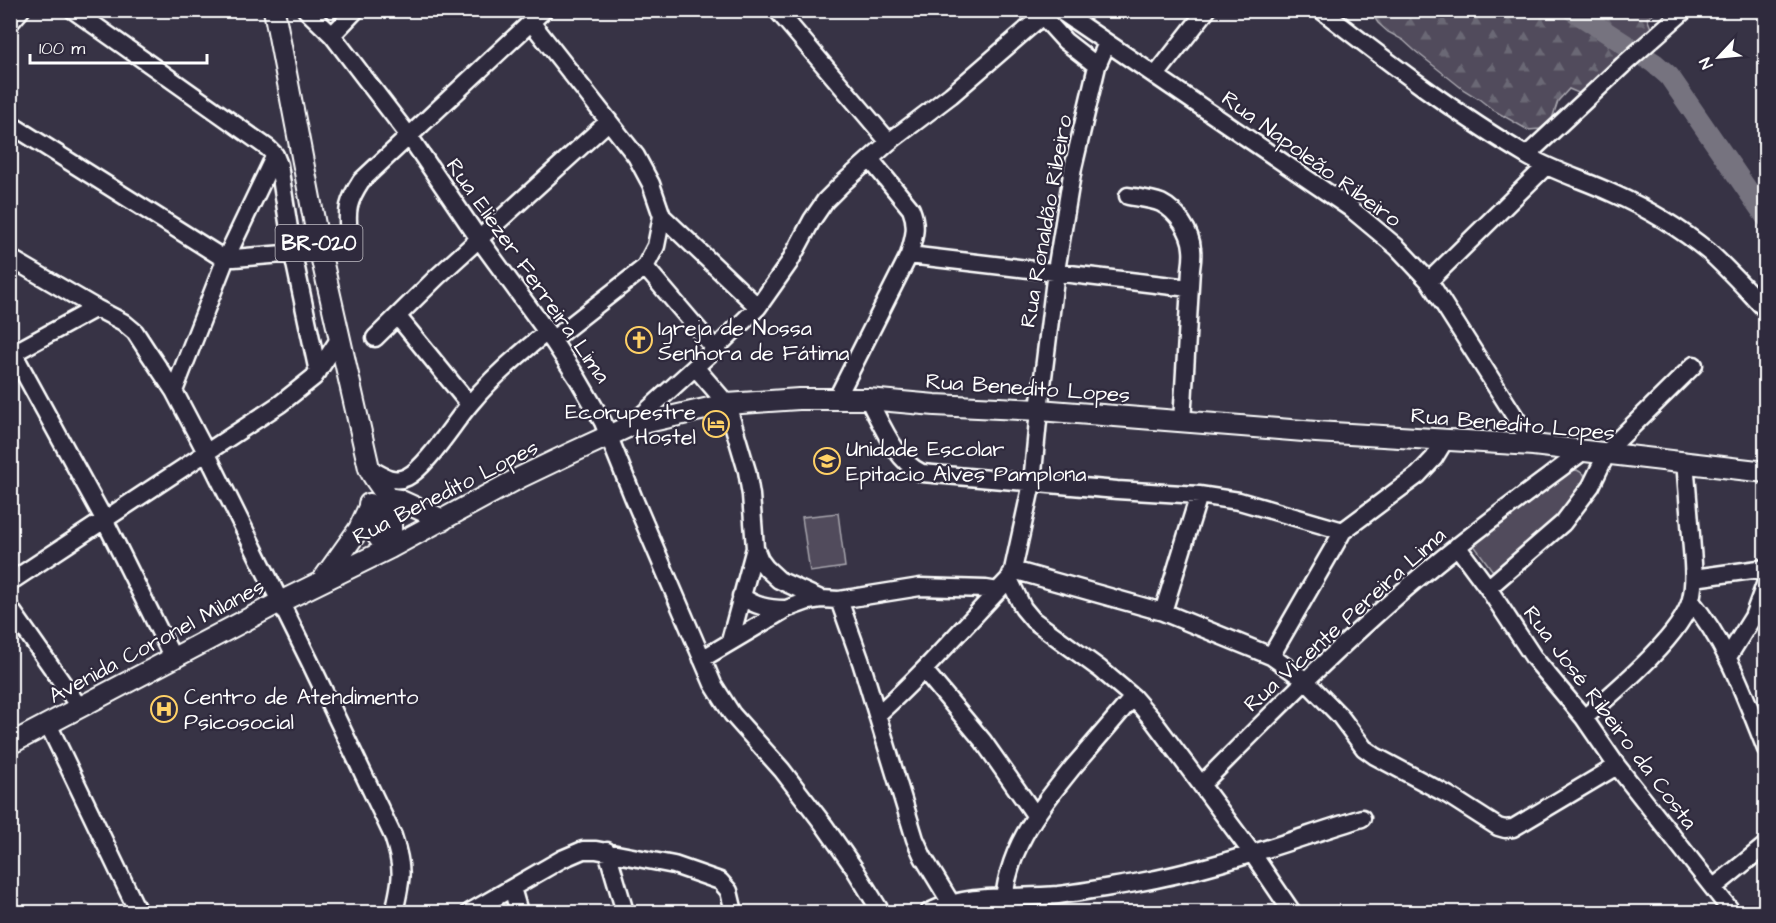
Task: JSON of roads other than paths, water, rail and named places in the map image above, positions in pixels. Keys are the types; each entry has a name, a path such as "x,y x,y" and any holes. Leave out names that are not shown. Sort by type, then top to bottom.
{"main road":[{"name":"BR-020","path":"273,10 320,251 370,471 383,490 377,502 374,531 379,540 390,548"},
{"name":"Rua Benedito Lopes","path":"324,579 390,548 521,477 630,426 727,404 763,400 867,399 1039,410 1533,446 1685,461 1766,472"},
{"path":"324,579 377,502 399,500 443,520"},
{"name":"Avenida Coronel Milanes","path":"10,744 324,579"}],"street":[{"path":"10,23 21,10"},
{"path":"73,10 275,155 279,165 293,254 318,372"},
{"name":"Rua Eliezer Ferreira Lima","path":"306,10 332,35 409,136 550,336 592,401 609,436 713,684 732,714 782,770 824,825 881,912"},
{"path":"332,35 356,10"},
{"path":"777,10 889,142"},
{"path":"1156,75 1207,10"},
{"path":"1321,10 1434,94 1527,155 1546,166 1611,192 1681,231 1728,270 1766,310"},
{"path":"1527,155 1684,10"},
{"path":"630,426 758,307 789,262 825,201 889,142 951,95 1047,12 1065,41 1097,66"},
{"name":"Rua Napoleão Ribeiro","path":"1047,12 1107,43 1156,75 1350,208 1398,248 1429,281 1533,446"},
{"path":"349,234 346,215 348,204 361,181 538,16 646,172 662,216 758,307"},
{"name":"Rua Ronaldão Ribeiro","path":"1006,580 1032,483 1056,271 1073,168 1097,66 1107,43"},
{"path":"375,338 479,238 609,121"},
{"path":"10,124 218,255 226,258 320,251"},
{"path":"174,391 226,258 275,155"},
{"path":"837,398 909,255 916,233 915,218 870,159"},
{"path":"1429,281 1546,166"},
{"path":"1128,196 1161,203 1170,209 1180,220 1190,238 1192,249 1182,422"},
{"path":"370,471 385,478 398,480 412,474 434,451 469,404 507,365 550,336 578,321 645,267 656,246 662,216"},
{"path":"909,255 1189,288"},
{"path":"10,258 123,322 135,332 174,391 354,752 393,836 402,873 394,912"},
{"path":"645,267 715,349"},
{"path":"96,308 12,352 104,519 173,658"},
{"path":"398,317 469,404"},
{"path":"10,582 207,454 303,387 318,372 340,338"},
{"path":"1488,588 1563,523 1591,486 1606,454 1694,365"},
{"path":"695,367 727,404 747,471 752,505 755,548 730,641"},
{"path":"867,399 905,462 914,470 935,476 1199,495 1239,501 1343,531"},
{"path":"1270,656 1343,531 1418,475 1434,458 1445,440"},
{"name":"Rua Vicente Pereira Lima","path":"1201,785 1305,680 1380,611 1457,546 1582,452"},
{"path":"1584,718 1616,691 1657,649 1683,616 1690,601 1694,578 1685,461"},
{"path":"1163,612 1199,495"},
{"name":"Rua José Ribeiro da Costa","path":"1457,546 1534,657 1584,718 1617,766 1732,912"},
{"path":"755,548 766,568 779,580 821,599"},
{"path":"1694,578 1766,568"},
{"path":"702,659 786,609 821,599 839,600 920,587 986,589 1006,580 1076,586 1163,612 1270,656 1305,680 1340,716 1364,748 1448,795 1498,827 1513,828 1617,766"},
{"path":"877,715 924,670 1006,580"},
{"path":"1006,580 1023,608 1034,620 1100,669 1133,698 1152,719 1252,853 1292,912"},
{"path":"1728,657 1753,617 1766,582"},
{"path":"741,596 763,607 786,609"},
{"path":"839,600 915,839 923,857 951,903"},
{"path":"1690,601 1704,617 1728,657 1766,749"},
{"path":"10,608 80,708"},
{"path":"924,670 984,741 1035,814"},
{"path":"1003,904 1008,872 1020,840 1035,814 1133,698"},
{"path":"48,724 138,912"},
{"path":"928,912 968,899 1003,904 1183,873 1362,818"},
{"path":"1713,888 1766,845"},
{"path":"470,912 583,850 607,851 674,865 720,881 729,891 734,912"},
{"path":"607,851 625,912"},
{"path":"512,888 519,912"}],"waterway":[{"path":"1572,10 1654,63 1669,76 1766,217"}],"place":[{"name":"Igreja de Nossa Senhora de Fátima","path":"639,340"},
{"name":"Ecorupestre Hostel","path":"716,424"},
{"name":"Unidade Escolar Epitacio Alves Pamplona","path":"827,461"},
{"name":"Centro de Atendimento Psicosocial","path":"164,709"}]}
